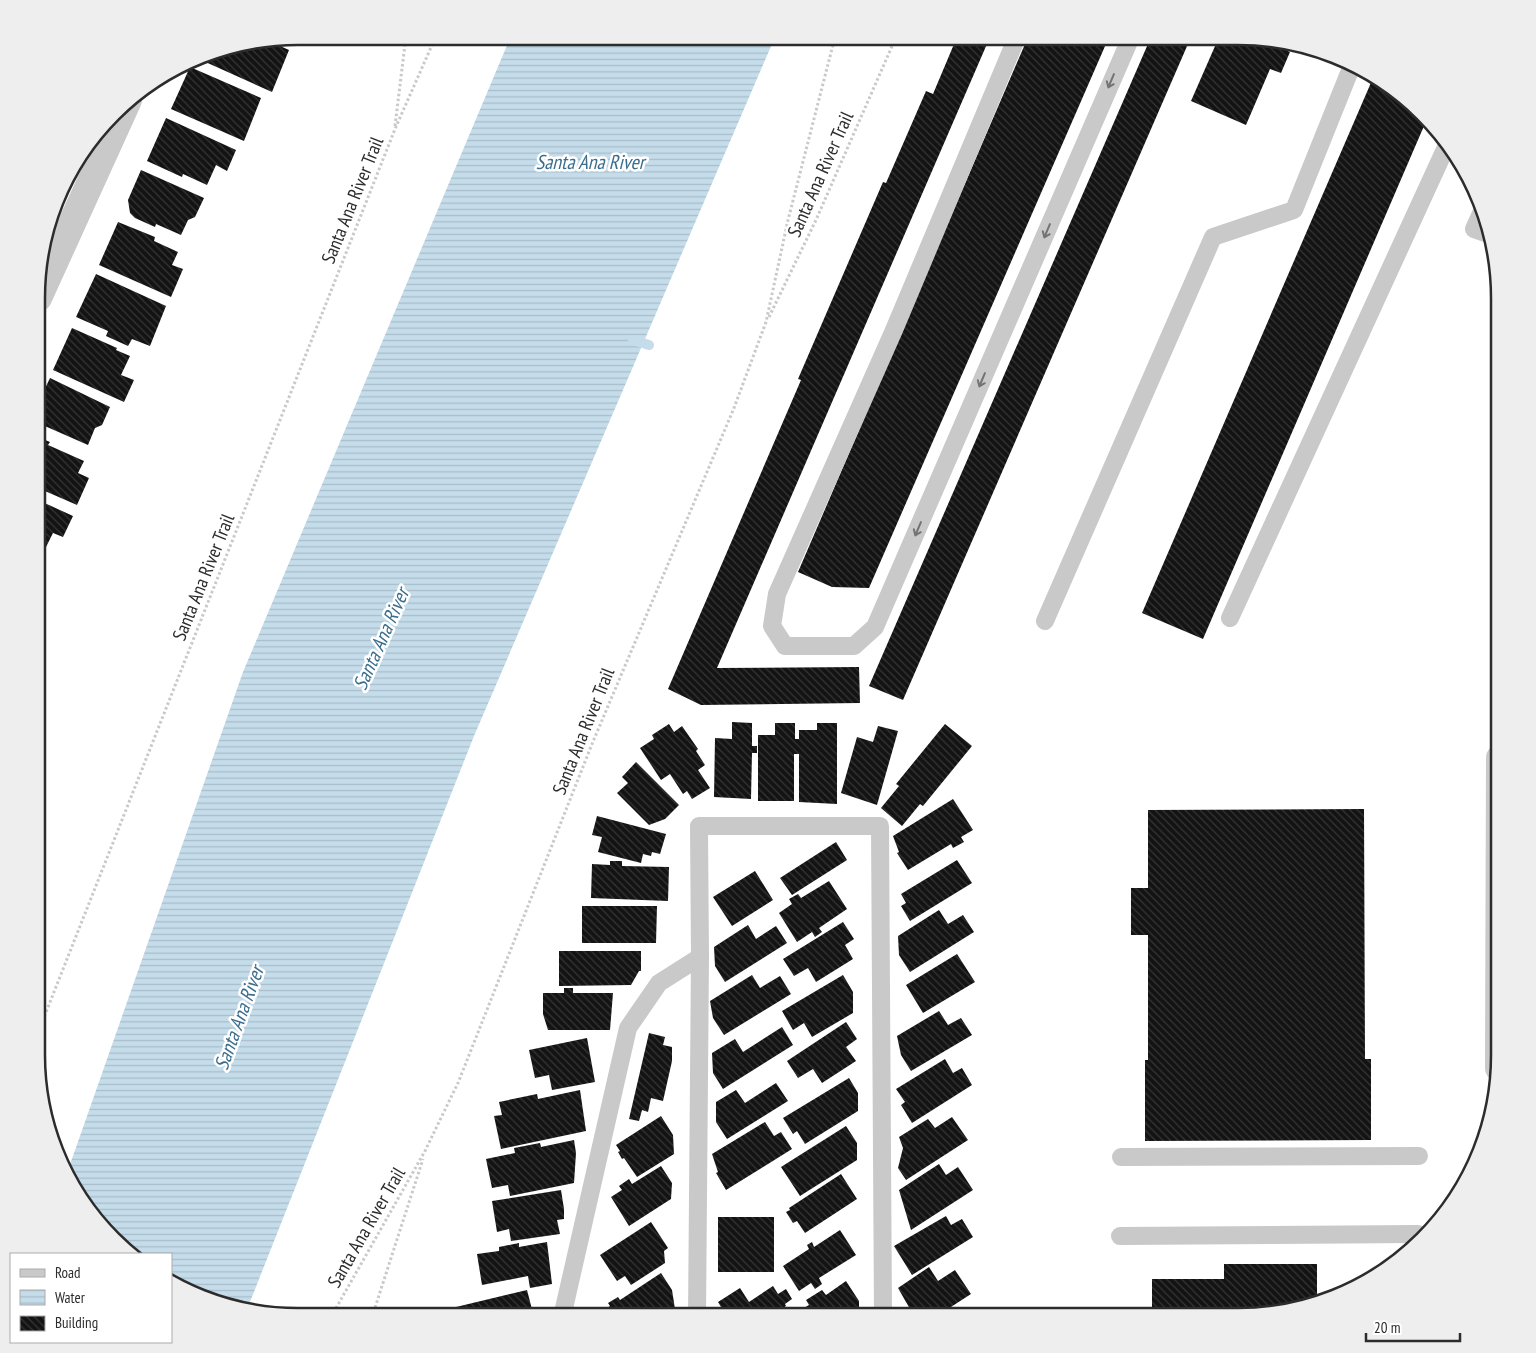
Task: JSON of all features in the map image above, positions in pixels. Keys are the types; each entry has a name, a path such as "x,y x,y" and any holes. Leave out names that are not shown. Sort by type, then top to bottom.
{"street":[{"path":"46,280 120,118"}],"lane":[{"path":"1014,45 894,330 777,594 772,626 785,646 854,646 875,627 1128,45"},
{"path":"1045,621 1213,237 1294,210 1350,71"},
{"path":"1230,618 1444,152"},
{"path":"1478,218 1474,229 1482,232"},
{"path":"697,1308 700,957 699,826 880,826 883,1308"},
{"path":"564,1308 628,1028 658,983 700,957"},
{"path":"1121,1156 1419,1156"},
{"path":"1120,1236 1417,1234"}],"path":[{"name":"Santa Ana River Trail","path":"395,129 405,45"},
{"name":"Santa Ana River Trail","path":"45,1015 395,129 432,45"},
{"name":"Santa Ana River Trail","path":"766,322 788,220 833,45"},
{"name":"Santa Ana River Trail","path":"336,1308 425,1151 458,1083 589,753 734,408 766,322 816,220 893,45"},
{"name":"Santa Ana River Trail","path":"375,1308 425,1151"}],"water":[{"name":"Santa Ana River","path":"507,45 772,45 474,736 249,1303 216,1295 172,1275 172,1253 140,1253 119,1234 97,1209 70,1165 243,672"}],"building":[{"path":"954,45 987,45 717,668 859,667 860,703 701,705 668,689 801,380 798,379 883,182 886,183 926,91 933,94"},
{"path":"1025,45 1106,45 869,588 832,587 798,572"},
{"path":"1148,45 1188,45 903,700 869,686"},
{"path":"1216,45 1271,47 1290,52 1281,73 1270,69 1246,125 1191,101"},
{"path":"280,46 289,50 272,92 206,62 265,47"},
{"path":"192,68 261,98 244,141 171,109 189,70"},
{"path":"1371,83 1392,97 1424,126 1203,639 1142,613"},
{"path":"166,118 236,150 227,171 216,165 207,185 183,174 182,177 147,161"},
{"path":"141,170 204,198 195,217 188,220 181,235 156,224 155,227 135,218 130,213 128,200"},
{"path":"118,222 155,237 154,241 178,252 172,265 183,269 171,297 99,265"},
{"path":"96,274 166,306 150,346 132,339 128,346 106,336 108,331 76,317"},
{"path":"72,328 117,348 116,350 130,356 121,375 134,380 124,402 53,370"},
{"path":"50,378 110,407 102,425 95,428 88,445 45,426 45,388"},
{"path":"45,440 50,442 48,445 84,461 78,473 89,478 77,505 45,491"},
{"path":"45,503 73,516 63,537 53,533 45,549"},
{"path":"732,722 752,723 752,746 757,746 757,753 752,753 751,799 714,797 715,738 732,739"},
{"path":"775,723 795,723 795,739 799,739 799,754 794,754 794,801 758,801 758,735 775,735"},
{"path":"817,723 837,723 837,804 799,802 799,730 817,730"},
{"path":"669,724 674,732 682,726 698,749 696,751 705,765 698,770 710,788 692,799 687,791 683,794 670,774 661,780 640,748 654,739 652,735"},
{"path":"945,724 972,746 923,806 920,804 902,826 881,808 899,786 896,784"},
{"path":"878,726 898,731 877,805 841,793 857,737 873,742"},
{"path":"636,762 679,805 665,819 649,825 617,793 628,783 622,777"},
{"path":"953,799 973,830 961,837 964,842 953,848 951,844 908,870 897,853 899,852 893,836"},
{"path":"1364,809 1365,1059 1371,1059 1371,1140 1145,1141 1145,1060 1148,1060 1148,935 1131,935 1131,888 1148,888 1148,810"},
{"path":"597,816 666,834 660,854 652,852 651,856 643,854 641,863 598,852 602,837 592,835"},
{"path":"836,842 847,860 792,895 780,878"},
{"path":"957,860 972,883 910,921 901,906 906,903 901,894"},
{"path":"610,861 622,861 622,866 669,867 668,901 591,898 592,864 610,865"},
{"path":"755,871 773,900 732,926 713,897"},
{"path":"829,881 847,909 819,928 822,932 815,937 812,932 797,942 779,913 792,904 789,899 798,894 801,898"},
{"path":"582,906 657,906 656,943 582,943"},
{"path":"939,910 948,924 963,915 974,932 910,972 899,955 898,936"},
{"path":"843,922 854,939 845,945 853,959 816,982 808,968 794,976 783,959"},
{"path":"748,925 756,939 776,926 787,943 725,982 715,966 714,947"},
{"path":"559,951 641,951 641,971 639,971 631,985 559,986"},
{"path":"957,954 975,982 923,1013 906,985"},
{"path":"752,975 760,988 780,976 791,994 724,1035 713,1018 710,1001"},
{"path":"843,975 853,992 853,1013 812,1037 804,1023 793,1030 782,1011"},
{"path":"564,988 573,988 573,993 613,993 610,1030 548,1030 543,1014 543,993 564,993"},
{"path":"939,1011 948,1025 961,1018 972,1035 911,1071 901,1055 897,1036"},
{"path":"846,1022 857,1039 846,1047 856,1061 822,1083 813,1069 798,1078 787,1061"},
{"path":"782,1027 793,1045 723,1089 713,1073 712,1053 735,1039 743,1052"},
{"path":"649,1033 665,1037 663,1045 672,1047 672,1061 663,1101 651,1098 648,1112 642,1110 639,1121 629,1119"},
{"path":"587,1038 595,1082 552,1090 549,1075 535,1078 529,1050"},
{"path":"945,1059 953,1073 962,1068 972,1085 912,1123 901,1105 905,1102 896,1089"},
{"path":"849,1078 858,1093 858,1111 805,1144 797,1131 793,1134 783,1118"},
{"path":"776,1083 788,1101 727,1139 716,1122 716,1102 736,1090 745,1103"},
{"path":"580,1090 586,1131 501,1149 494,1116 502,1115 499,1102 537,1094 538,1099"},
{"path":"661,1116 673,1135 674,1154 637,1177 624,1158 622,1159 616,1145"},
{"path":"952,1117 968,1140 906,1180 898,1168 903,1148 899,1137 928,1119 935,1128"},
{"path":"765,1122 774,1136 781,1132 792,1149 726,1190 716,1173 718,1172 712,1154"},
{"path":"846,1126 857,1143 857,1160 800,1196 781,1167"},
{"path":"574,1140 576,1153 574,1183 510,1196 508,1185 492,1188 486,1159 515,1153 514,1148 540,1143 541,1147"},
{"path":"939,1164 946,1175 958,1167 973,1190 911,1230 899,1190"},
{"path":"661,1166 672,1183 671,1199 629,1226 611,1197 622,1190 619,1186 629,1179 632,1184"},
{"path":"841,1174 857,1199 805,1233 797,1221 793,1223 786,1212 790,1210 789,1208"},
{"path":"561,1190 564,1219 557,1220 560,1234 511,1241 509,1229 497,1232 492,1201"},
{"path":"946,1216 951,1225 962,1219 973,1237 912,1275 894,1246"},
{"path":"718,1217 774,1217 774,1272 718,1272"},
{"path":"651,1222 668,1248 664,1251 665,1263 631,1285 625,1276 617,1281 600,1255"},
{"path":"840,1230 856,1255 819,1278 822,1284 815,1289 811,1283 799,1291 783,1266 809,1249 807,1245 812,1242 814,1247"},
{"path":"547,1242 552,1284 530,1288 528,1276 482,1285 477,1254 499,1251 499,1247 519,1243 519,1247"},
{"path":"1224,1264 1317,1264 1317,1296 1271,1306 1152,1308 1152,1279 1224,1279"},
{"path":"929,1267 938,1281 955,1270 971,1294 949,1308 909,1308 898,1288"},
{"path":"661,1273 672,1290 675,1308 607,1308 610,1306 608,1303 618,1297 620,1300"},
{"path":"846,1281 859,1301 859,1307 804,1308 809,1305 806,1300 822,1290 826,1295"},
{"path":"773,1286 778,1294 786,1289 792,1299 783,1308 722,1308 718,1302 740,1288 749,1302"},
{"path":"527,1290 532,1308 456,1308"}],"waterway":[{"path":"633,340 649,345"}]}
